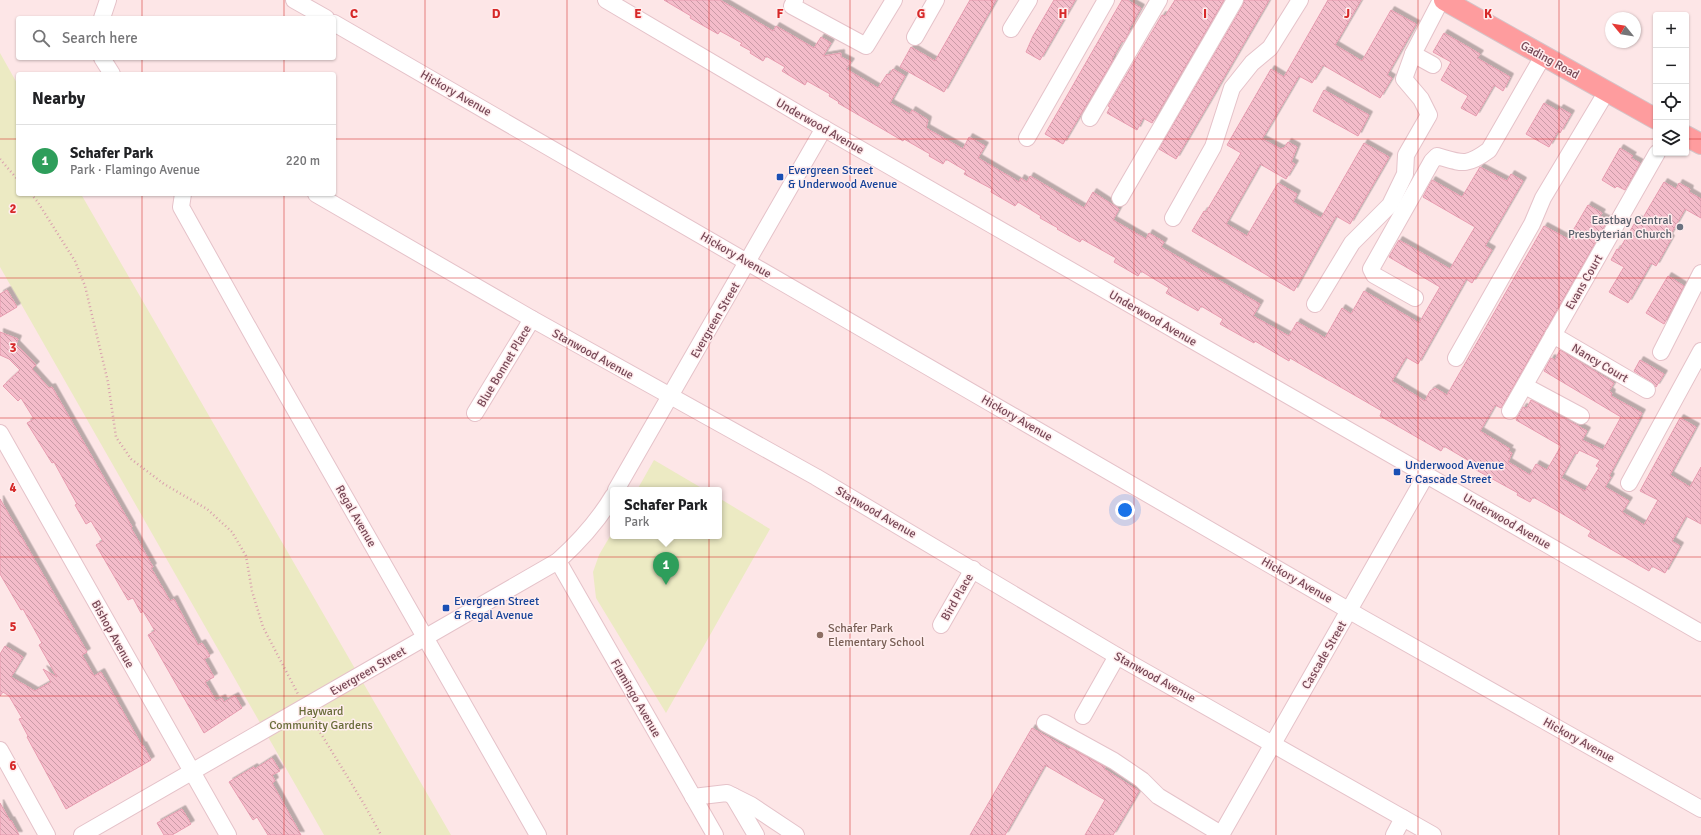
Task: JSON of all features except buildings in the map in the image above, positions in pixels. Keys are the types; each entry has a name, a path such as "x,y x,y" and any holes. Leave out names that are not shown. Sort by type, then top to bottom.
{"main road":[{"name":"Gading Road","path":"1444,0 1653,117"},
{"path":"1689,138 1701,144"}],"street":[{"path":"103,16 108,0"},
{"path":"294,0 322,16"},
{"name":"Underwood Avenue","path":"606,0 824,128 1701,633"},
{"path":"795,0 792,6 866,46 894,0"},
{"path":"915,38 936,0"},
{"path":"1011,29 1029,0"},
{"path":"1027,138 1106,0"},
{"path":"1090,118 1159,0"},
{"path":"1120,198 1235,0"},
{"path":"1173,218 1213,147 1232,88 1252,63 1270,48 1300,0"},
{"path":"1315,304 1352,243 1390,205 1405,174 1406,155 1429,115 1421,99 1404,79 1413,54 1441,0"},
{"name":"Hickory Avenue","path":"336,24 1349,611 1701,810"},
{"path":"1413,54 1433,65"},
{"path":"1414,298 1374,275 1371,270 1432,161 1437,156 1463,163 1479,158 1489,150 1543,56"},
{"path":"103,60 111,72"},
{"path":"1456,358 1532,224 1543,198 1607,91"},
{"name":"Evergreen Street","path":"618,487 824,128"},
{"name":"Evans Court","path":"1510,411 1655,156"},
{"name":"Regal Avenue","path":"183,196 181,207 264,357 538,835"},
{"name":"Stanwood Avenue","path":"319,196 532,319 816,477 1117,656 1433,835"},
{"path":"1661,352 1701,272"},
{"name":"Blue Bonnet Place","path":"475,413 532,319"},
{"name":"Nancy Court","path":"1554,335 1647,390"},
{"path":"1629,483 1701,351"},
{"path":"1525,386 1581,416"},
{"name":"Bishop Avenue","path":"0,433 228,835"},
{"name":"Cascade Street","path":"1221,835 1426,474"},
{"name":"Evergreen Street","path":"82,835 558,561 581,539 604,511 610,501"},
{"name":"Flamingo Avenue","path":"558,561 715,835"},
{"name":"Bird Place","path":"940,625 973,569"},
{"path":"1083,716 1117,656"},
{"path":"1045,724 1114,761 1142,780 1158,796 1221,835"},
{"path":"0,750 47,835"},
{"path":"693,798 727,793 751,806 796,835"},
{"path":"733,796 756,835"},
{"path":"1394,835 1403,818"}],"path":[{"path":"0,159 16,178"},
{"path":"32,196 75,261 85,286 108,382 116,437 131,459 164,484 207,509 232,532 246,556 252,591 263,627 305,707 364,804 381,835"}],"green space":[{"name":"Hayward Community Gardens","path":"0,53 16,81 16,196 82,196 451,835 324,835 0,267"},
{"path":"654,460 700,487 639,487"},
{"path":"722,500 770,529 666,713 596,598 593,572 599,555 610,536 610,539 722,539"}],"place":[{"name":"Evergreen Street & Underwood Avenue","path":"780,177"},
{"name":"Eastbay Central Presbyterian Church","path":"1680,227"},
{"name":"Underwood Avenue & Cascade Street","path":"1397,472"},
{"name":"Schafer Park","path":"666,585"},
{"name":"Evergreen Street & Regal Avenue","path":"446,608"},
{"name":"Schafer Park Elementary School","path":"820,635"}]}
